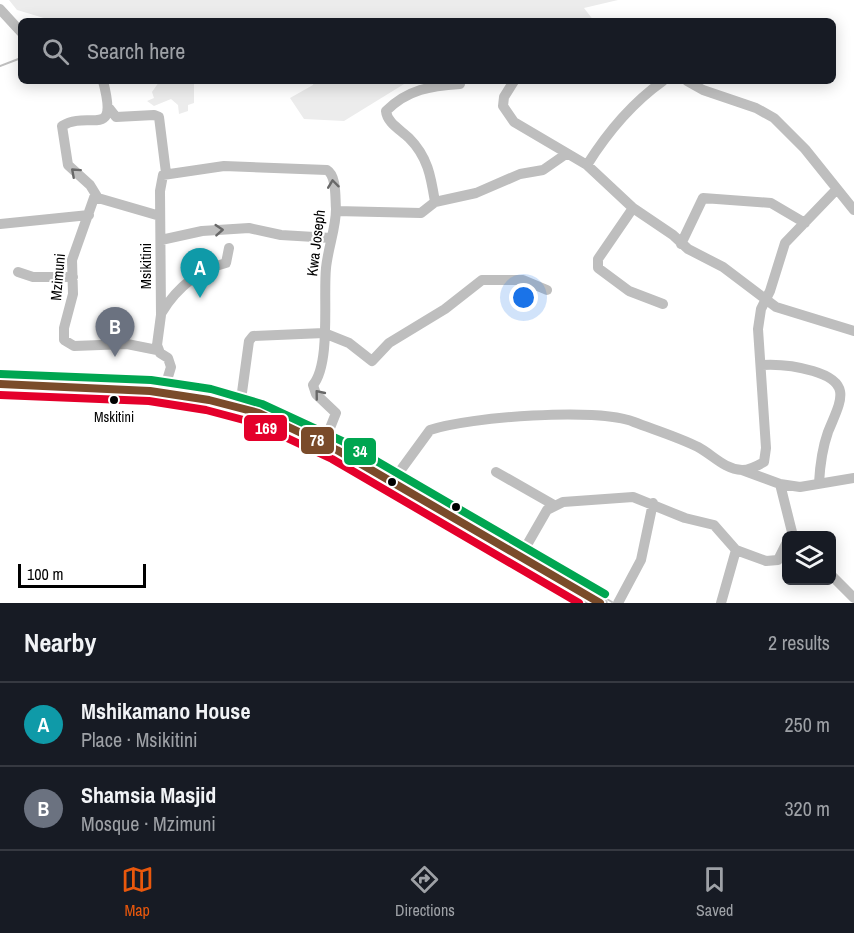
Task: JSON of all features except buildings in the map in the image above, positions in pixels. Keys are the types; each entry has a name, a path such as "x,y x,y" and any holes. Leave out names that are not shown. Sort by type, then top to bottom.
{"main road":[{"path":"0,384 121,386 164,390 240,407 266,416 324,443 600,603"}],"street":[{"path":"0,9 18,29"},
{"path":"104,84 109,108 116,117 154,115 159,117 166,173 161,182 160,216 101,200 95,195 90,185 68,165 61,129 63,124 100,120 107,114 109,108"},
{"path":"435,202 430,174 422,153 390,122 386,113 410,92 430,86 460,84"},
{"path":"512,84 504,97 503,106 507,115 566,154 587,165 633,208 673,235 681,244 723,267 780,308 854,331"},
{"path":"587,165 615,127 642,98 659,84"},
{"path":"692,84 703,90 747,104 774,118 806,148 836,190 854,210"},
{"path":"336,211 416,213 425,211 435,202 476,193 520,174 543,170 566,154"},
{"name":"Kwa Joseph","path":"166,173 224,166 327,170 333,175 336,211 326,269 321,366 313,386 316,394 335,411 337,416 324,443"},
{"path":"742,470 759,465 765,459 758,318 782,249 836,190"},
{"name":"Mzimuni","path":"95,195 73,255 72,302 63,334 68,344 127,344 157,350"},
{"path":"681,244 703,198 771,203 805,223"},
{"path":"633,208 598,259 598,268 629,291 663,304"},
{"path":"0,224 89,215"},
{"name":"Msikitini","path":"157,350 161,315 160,216"},
{"path":"161,240 202,231 249,228 281,235 331,238"},
{"name":"Msikitini","path":"161,315 175,291 212,266 226,263 229,248"},
{"path":"18,272 33,277 73,277"},
{"path":"240,407 250,338 302,332 324,333 349,343 372,361 386,346 445,309 482,280 523,280 547,290"},
{"path":"157,350 171,363 164,390"},
{"path":"762,364 803,368 831,377 837,383 842,397 822,454 819,483"},
{"path":"392,482 430,430 471,421 581,414 632,420 698,447 719,462 780,484 800,487 854,478"},
{"path":"496,472 554,505"},
{"path":"780,484 790,531"},
{"path":"520,557 547,510 554,505 563,501 622,496 653,503 686,518 714,525 736,550 774,562 782,550"},
{"path":"618,603 640,560 653,503"},
{"path":"721,603 736,550"},
{"path":"836,581 854,598"}],"shaded area":[{"path":"9,0 618,0 584,8 592,18 44,18 17,10"},
{"path":"158,84 194,84 194,103 188,105 188,111 179,114 178,105 171,99 154,106 147,101 154,98 152,92"},
{"path":"404,84 344,121 304,119 290,98 313,85"}],"waterway":[{"path":"0,66 18,59"},
{"path":"0,370 128,377"},
{"path":"133,378 162,379"},
{"path":"171,382 237,399"},
{"path":"120,399 171,403 220,414 313,451"},
{"path":"245,401 257,406"},
{"path":"329,438 392,473"},
{"path":"322,456 355,474"},
{"path":"401,478 419,489"},
{"path":"365,481 419,512"},
{"path":"427,516 508,564"},
{"path":"478,524 515,545"},
{"path":"520,570 577,603"},
{"path":"602,596 612,602"}],"transit line":[{"name":"34","path":"0,374 151,380 211,389 262,404 342,441 605,594"},
{"name":"78","path":"0,384 150,391 209,400 259,413 337,450 600,603"},
{"name":"169","path":"0,395 149,401 206,410 255,423 332,459 579,603"}],"place":[{"name":"Mshikamano House","path":"200,298"},
{"name":"Shamsia Masjid","path":"115,357"},
{"name":"Mskitini","path":"114,400"}]}
